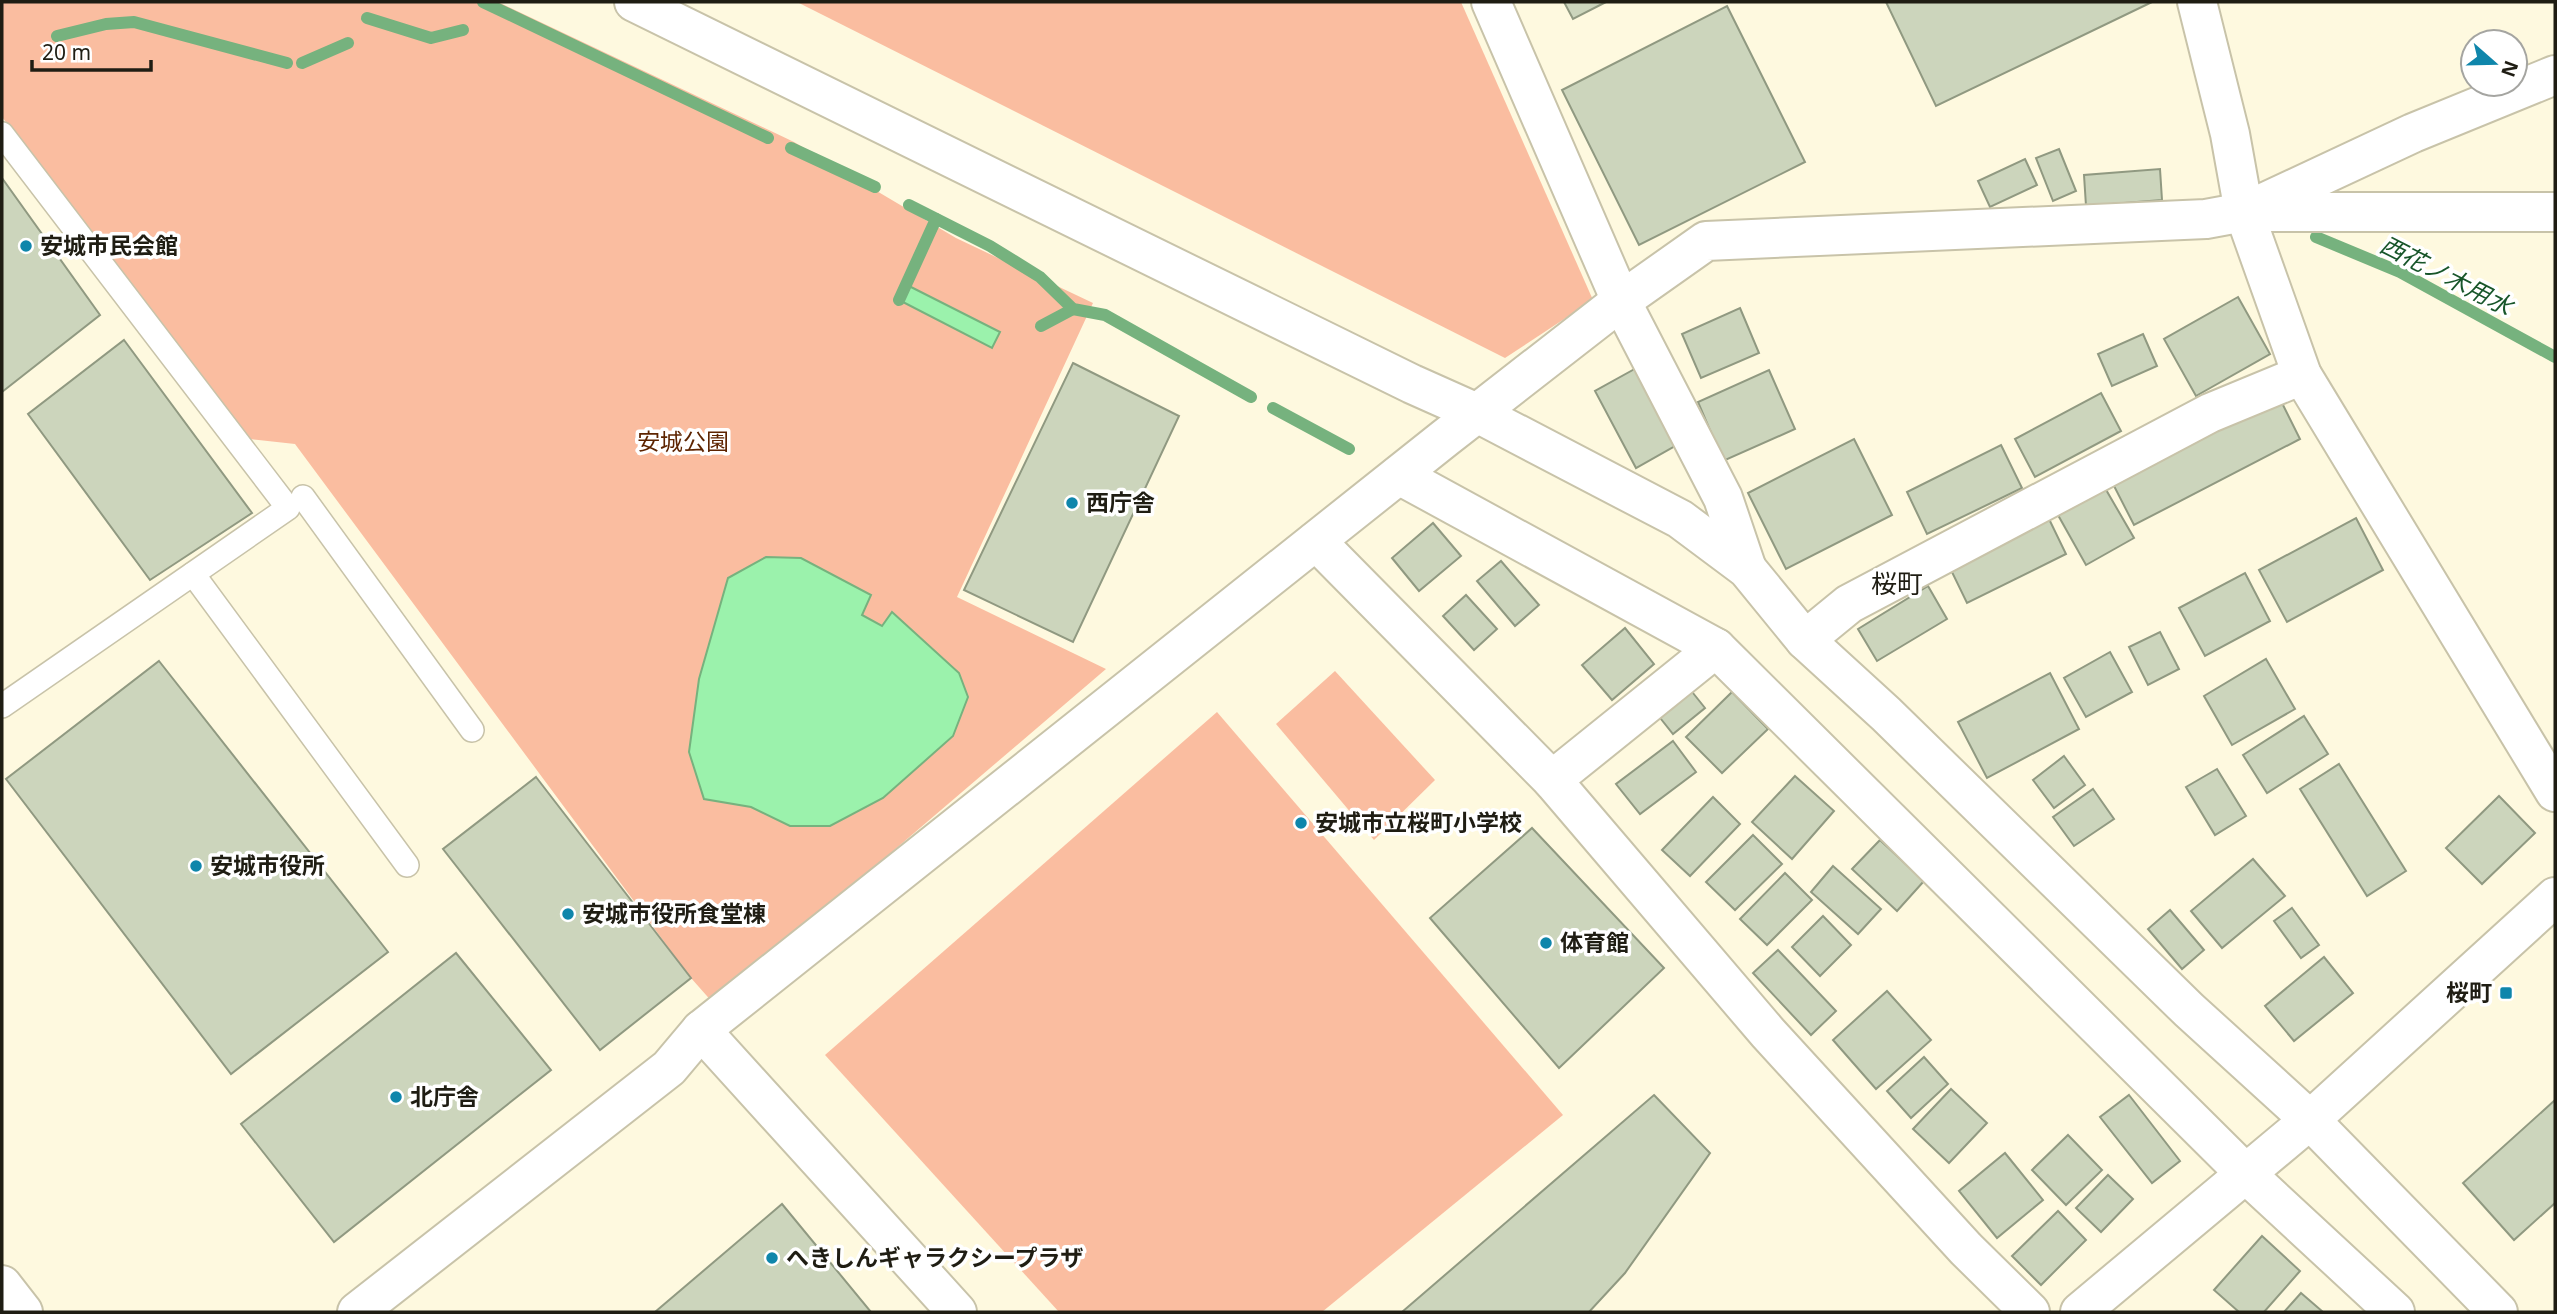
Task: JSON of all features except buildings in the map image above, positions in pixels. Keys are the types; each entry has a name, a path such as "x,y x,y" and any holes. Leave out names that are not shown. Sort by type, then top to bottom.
{"street":[{"path":"635,2 1412,384 1477,413 1680,519 1746,569 1805,640 1886,714 2189,1010 2310,1120 2498,1312"},
{"path":"1491,2 1621,301 1723,498 1746,569"},
{"path":"2197,2 2230,134 2244,212 2302,375 2555,792"},
{"path":"2244,212 2413,133 2555,75"},
{"path":"357,1312 669,1068 701,1030 1477,413 1621,301 1706,241 2206,219 2244,212 2555,212"},
{"path":"1805,640 1849,604 2210,413 2302,375"},
{"path":"1399,475 1716,648 2246,1174 2395,1312"},
{"path":"1316,541 1552,780 1768,1033 1966,1249 2030,1312"},
{"path":"1552,780 1716,648"},
{"path":"2080,1312 2310,1120 2555,897"},
{"path":"701,1030 957,1312"},
{"path":"2,1285 23,1312"}],"lane":[{"path":"2,134 303,497 472,730"},
{"path":"2,706 303,497"},
{"path":"192,574 407,865"}],"green space":[{"name":"安城公園","path":"2,2 498,2 794,142 956,238 1093,303 957,597 1106,669 714,1004 691,978 295,444 250,439 2,117"},
{"path":"797,2 1461,2 1593,300 1505,358"},
{"path":"1335,671 1435,780 1374,840 1276,724"},
{"path":"1217,712 1563,1115 1322,1312 1059,1312 825,1055"}],"shaded area":[{"path":"907,285 1000,332 992,348 899,300"},
{"path":"766,557 801,558 871,595 862,615 882,626 892,612 959,673 968,697 953,736 883,798 830,826 790,826 751,807 704,799 689,752 699,679 728,578"}],"waterway":[{"path":"483,2 768,138"},
{"path":"367,18 431,38 463,30"},
{"path":"57,36 106,24 134,22 287,63"},
{"path":"302,63 348,43"},
{"path":"791,148 875,187"},
{"path":"909,205 990,246 1040,277 1073,309 1105,315 1251,397"},
{"path":"899,300 936,219"},
{"name":"西花ノ木用水","path":"2316,237 2400,272 2555,357"},
{"path":"1041,326 1073,309"},
{"path":"1273,408 1349,449"}],"place":[{"name":"安城市民会館","path":"26,246"},
{"name":"西庁舎","path":"1072,503"},
{"name":"安城市立桜町小学校","path":"1301,823"},
{"name":"安城市役所","path":"196,866"},
{"name":"安城市役所食堂棟","path":"568,914"},
{"name":"体育館","path":"1546,943"},
{"name":"桜町","path":"2506,993"},
{"name":"北庁舎","path":"396,1097"},
{"name":"へきしんギャラクシープラザ","path":"772,1258"}],"district":[{"name":"桜町","path":"1897,584"}]}
